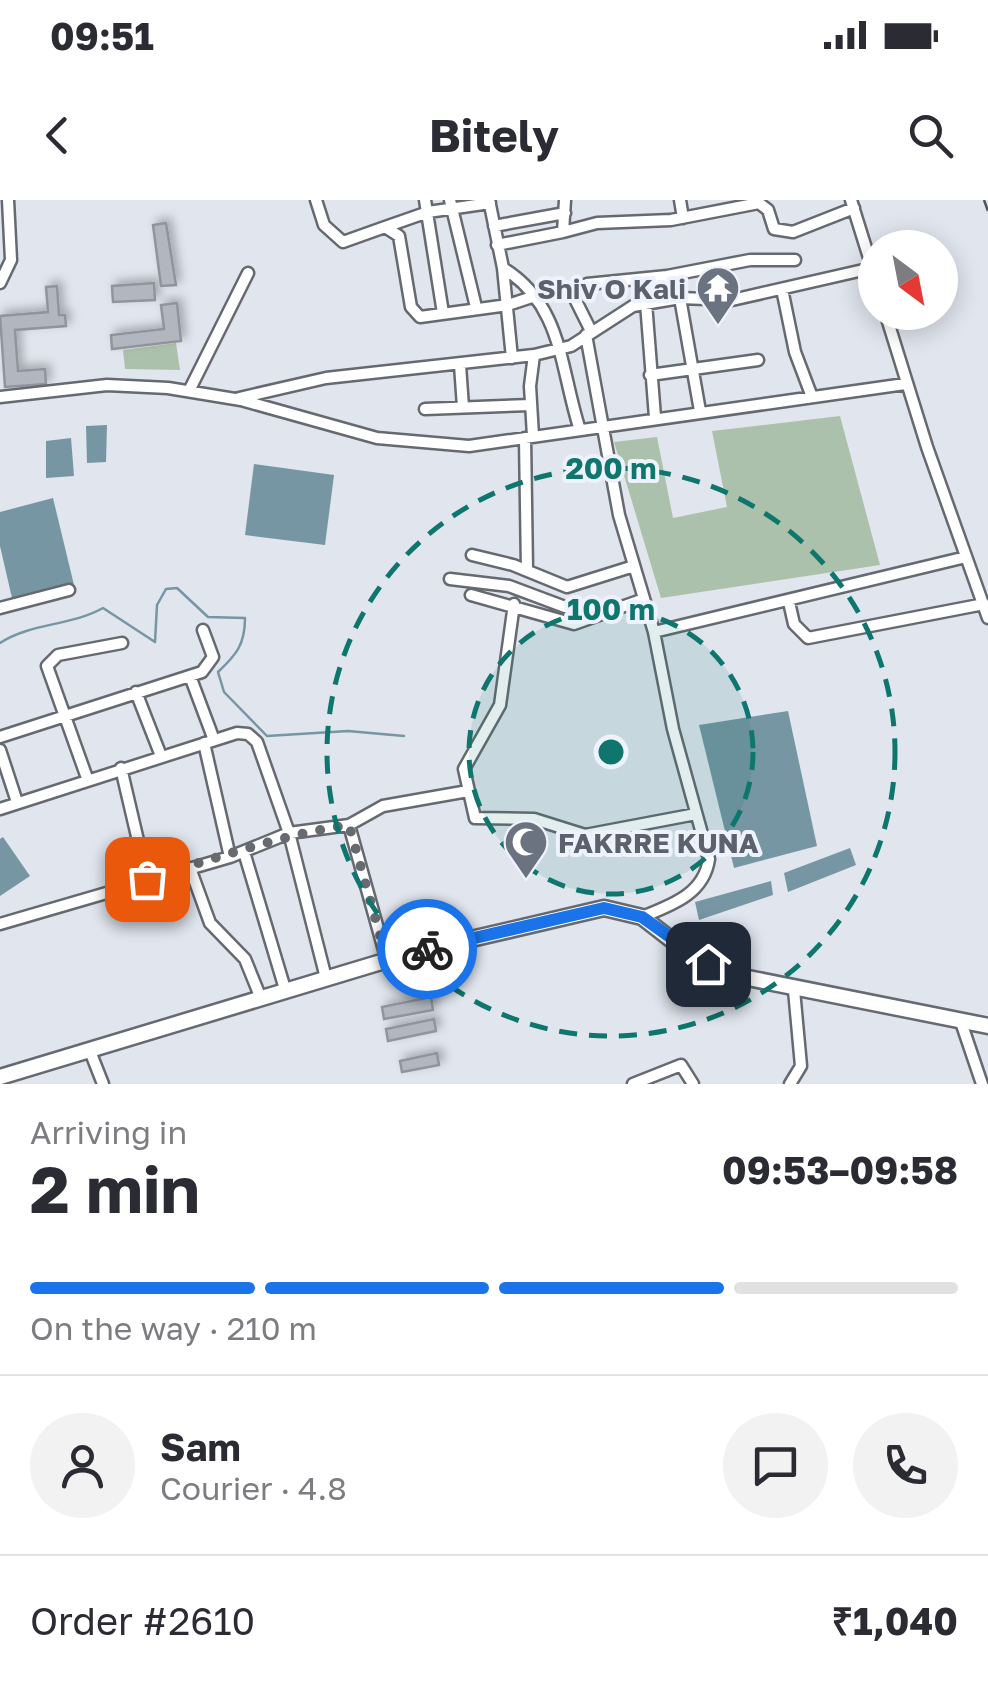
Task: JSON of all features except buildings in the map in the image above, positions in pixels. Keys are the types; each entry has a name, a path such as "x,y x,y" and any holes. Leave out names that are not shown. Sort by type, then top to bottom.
{"main road":[{"path":"0,1077 387,960 502,928 604,908 642,917 708,964 794,990 988,1026"}],"street":[{"path":"0,203 8,200 11,260 0,283"},
{"path":"316,200 324,225 343,242 427,206 490,202 503,268 512,358"},
{"path":"563,232 565,200"},
{"path":"680,200 683,218"},
{"path":"497,245 597,223 683,218 751,202 765,206 780,232 852,204 860,230"},
{"path":"451,204 476,307"},
{"path":"427,206 443,313"},
{"path":"494,226 564,213"},
{"path":"385,227 399,236 414,313 420,317 508,304 538,295"},
{"path":"642,917 696,890 707,877 709,859 601,424 588,333 576,301 578,288 750,260 795,260"},
{"path":"503,268 538,295 559,349 579,427"},
{"path":"189,390 248,272"},
{"path":"233,399 326,378 534,355 559,349 621,311 646,303 680,298 724,301 858,275"},
{"path":"782,289 796,352 812,396"},
{"path":"680,298 700,411"},
{"path":"646,303 655,416"},
{"path":"890,330 905,384 988,618"},
{"path":"526,570 534,355"},
{"path":"650,376 692,366 758,360"},
{"path":"460,364 463,407"},
{"path":"0,397 107,386 189,390 378,438 469,446 655,416 905,384"},
{"path":"424,409 530,404"},
{"path":"472,555 526,570 566,587 634,566"},
{"path":"654,632 966,557"},
{"path":"450,579 509,586 564,606 604,612"},
{"path":"0,608 69,590"},
{"path":"471,596 514,604 563,624 584,623 644,599"},
{"path":"789,602 794,624 808,638 984,604"},
{"path":"514,604 500,706 465,762 468,791 479,821 534,819 574,834 696,814"},
{"path":"0,738 190,676 212,662 203,630"},
{"path":"87,778 47,666 50,660 122,643"},
{"path":"190,676 209,741 230,857"},
{"path":"136,692 161,756"},
{"path":"0,810 87,778 209,741 243,732 253,736 289,834 326,978"},
{"path":"0,750 17,802"},
{"path":"122,768 147,879"},
{"path":"0,924 230,857 289,834 349,825 384,806 468,791"},
{"path":"349,825 387,960"},
{"path":"244,852 285,989"},
{"path":"190,868 210,923 245,959 260,996"},
{"path":"790,1084 801,1066 794,990"},
{"path":"962,1022 982,1084"},
{"path":"90,1051 103,1084"},
{"path":"976,1070 988,1061"},
{"path":"633,1084 681,1066 692,1084"}],"green space":[{"path":"176,343 180,370 125,369 123,350"},
{"path":"840,416 880,565 661,598 614,442 657,437 673,518 727,507 712,431"}],"water":[{"path":"107,425 106,462 87,463 86,426"},
{"path":"71,438 74,476 46,478 46,441"},
{"path":"254,464 334,475 325,545 245,535"},
{"path":"53,498 74,585 12,598 0,546 0,512"},
{"path":"788,711 817,846 734,868 699,725"},
{"path":"3,837 30,876 0,896 0,839"},
{"path":"850,848 856,865 788,892 784,873"},
{"path":"771,881 773,895 699,920 695,902"}],"waterway":[{"path":"0,643 103,608 155,642 157,605 166,589 177,588 208,617 245,618 238,649 218,672 224,692 267,736 348,731 404,736"}],"railway":[{"path":"984,200 988,211"}],"way so far":[{"path":"147,879 244,852 289,834 349,825 387,960 427,949"}],"place":[{"name":"Shiv O Kali","path":"718,326"},
{"name":"FAKRRE KUNA","path":"526,880"}],"route":[{"path":"427,949 502,928 604,908 642,917 708,964"}]}
